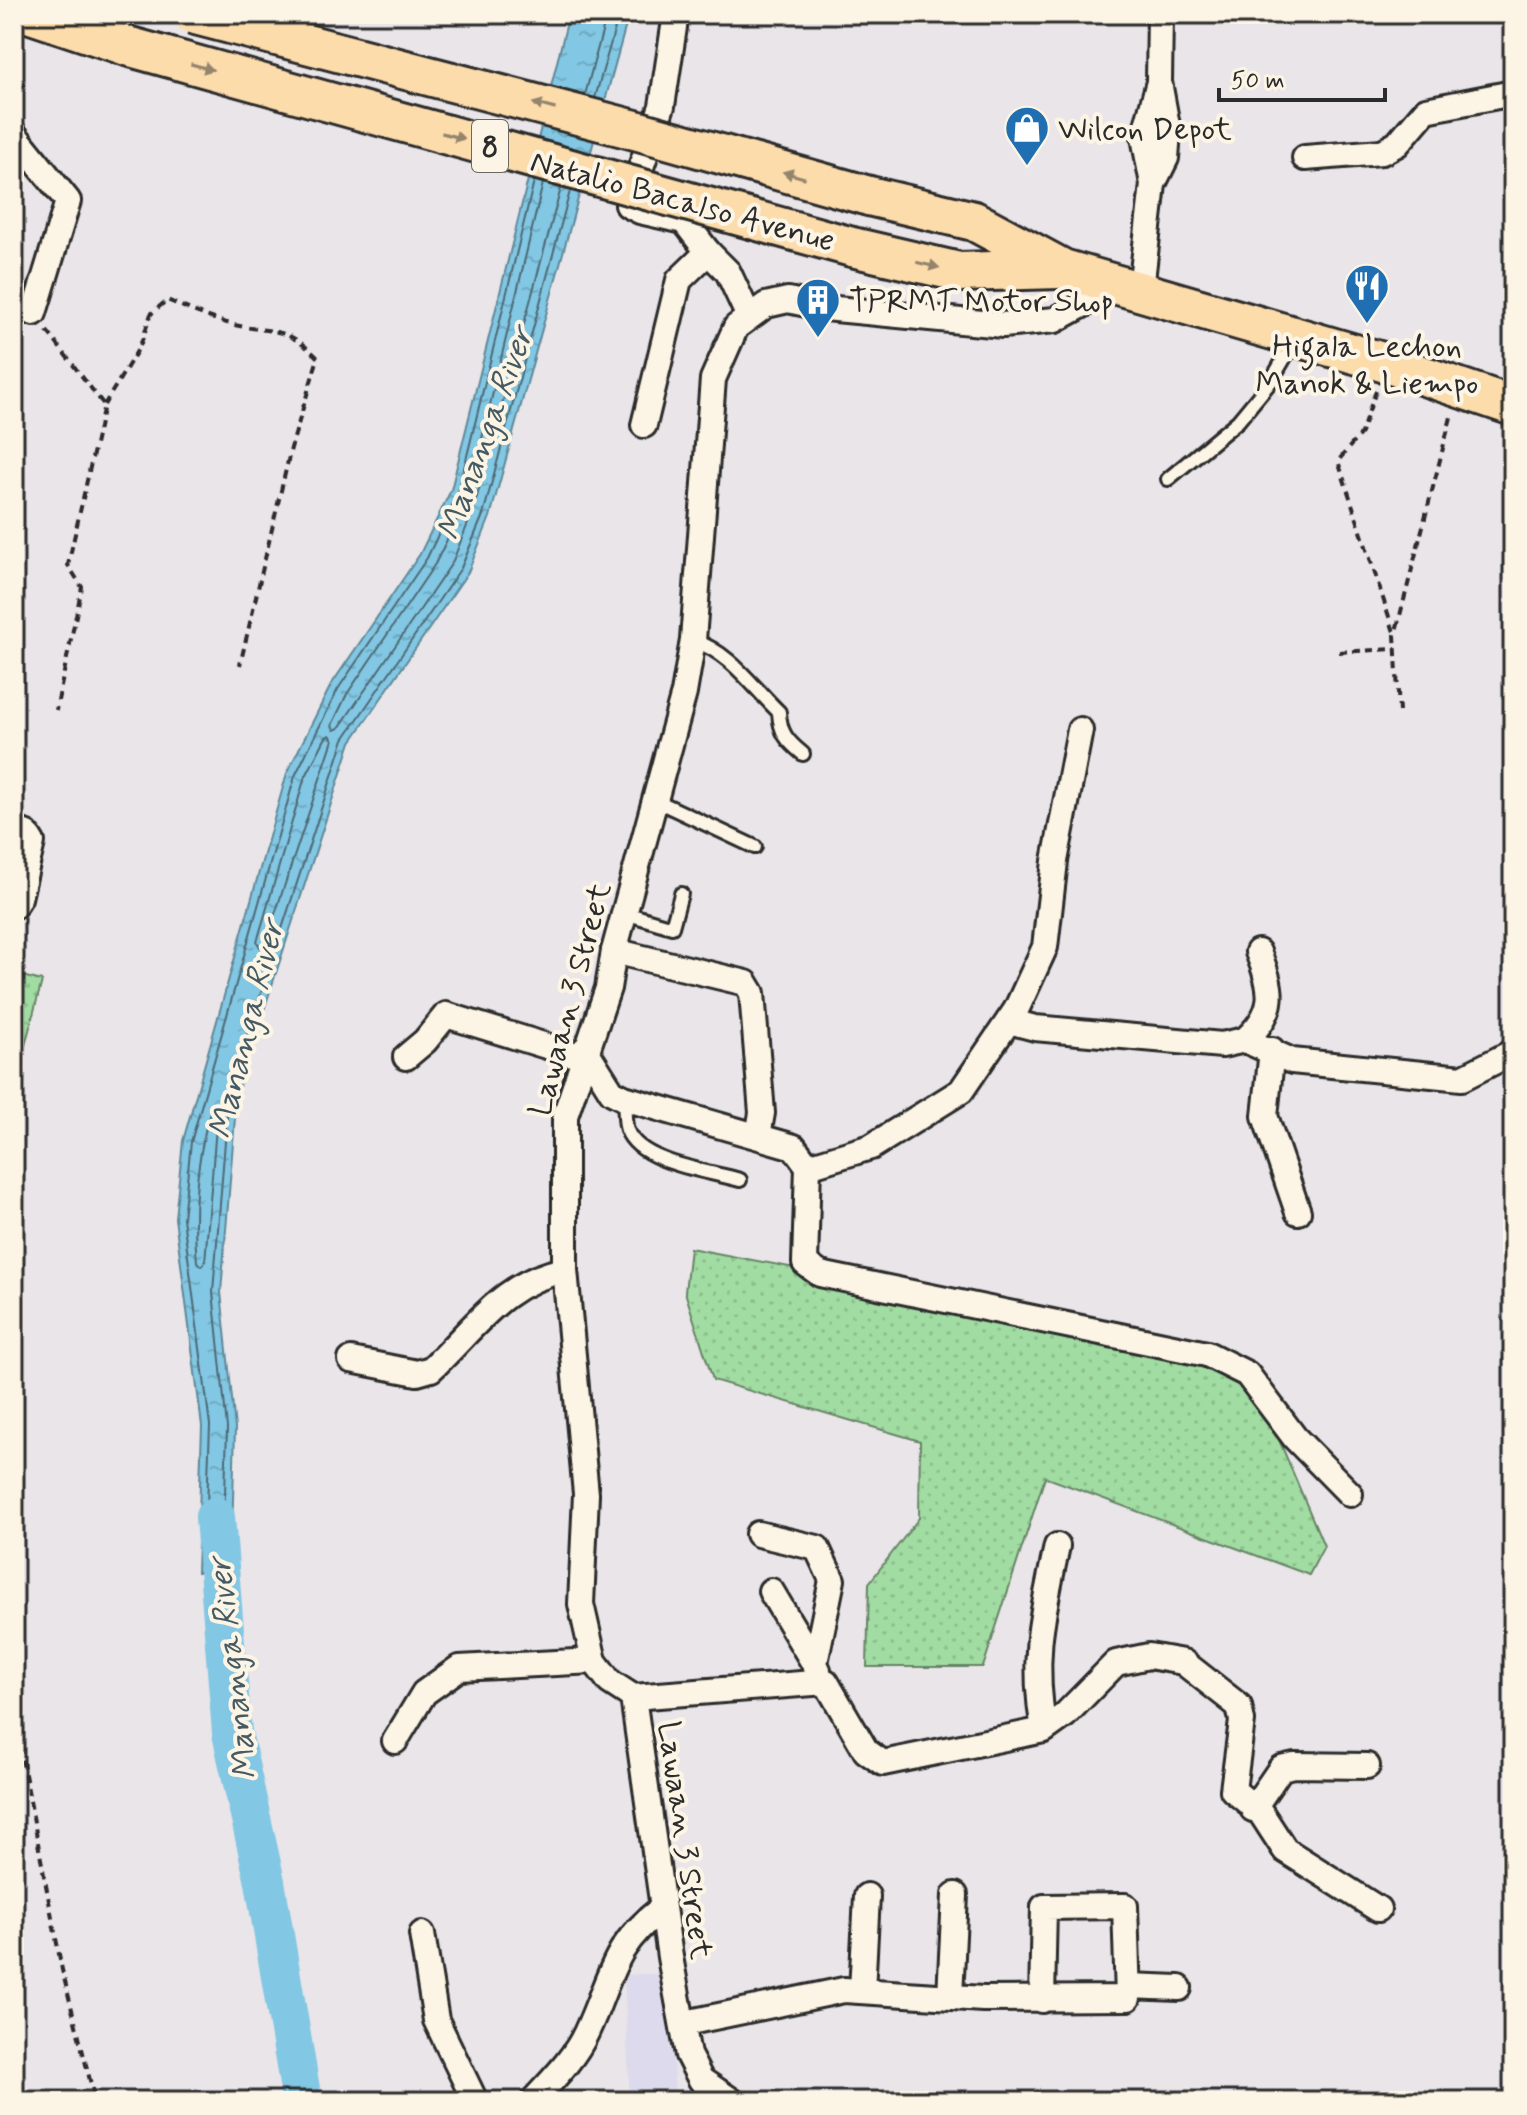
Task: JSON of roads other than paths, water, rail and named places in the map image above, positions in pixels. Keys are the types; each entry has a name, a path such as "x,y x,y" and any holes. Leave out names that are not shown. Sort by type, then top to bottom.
{"main road":[{"name":"Natalio Bacalso Avenue","path":"31,14 68,20 127,46 852,247 959,272 1063,269"},
{"name":"Natalio Bacalso Avenue","path":"192,14 639,131 869,196 974,221 1063,269 1386,363 1513,406"}],"street":[{"path":"676,14 662,106 628,205 640,211 684,221 728,272 749,317 766,305 788,300 825,308 1003,325 1055,320 1125,285 1153,184 1144,137 1159,82 1160,14"},
{"path":"1305,158 1382,152 1397,144 1426,110 1513,93"},
{"path":"14,134 68,201 34,313"},
{"path":"644,425 679,280 708,252"},
{"name":"Lawaan 3 Street","path":"732,2101 701,2080 688,2055 685,2023 662,1908 633,1697 610,1682 594,1661 581,1604 586,1494 565,1270 565,1116 583,1053 608,988 614,951 684,693 693,640 713,379 736,327 749,317"},
{"path":"808,1166 871,1147 961,1091 1009,1021 1045,947 1055,861 1080,730"},
{"path":"14,829 27,834 32,842 19,898 14,906"},
{"path":"614,951 746,983 752,993 762,1113 758,1136"},
{"path":"1009,1021 1035,1028 1222,1045 1245,1040 1259,1028 1270,1005 1271,985 1258,952"},
{"path":"406,1057 425,1041 446,1015 583,1053 612,1092 624,1098 794,1147 808,1166 805,1263 820,1274 1207,1354 1247,1374 1295,1438 1350,1494"},
{"path":"1245,1040 1292,1061 1462,1078 1513,1052"},
{"path":"1272,1050 1265,1116 1298,1212"},
{"path":"351,1360 417,1373 431,1369 514,1287 536,1275 565,1270"},
{"path":"758,1534 817,1548 832,1580 820,1673"},
{"path":"1044,1730 1037,1692 1036,1645 1057,1546"},
{"path":"771,1591 866,1751 883,1763 1044,1730 1065,1715 1116,1663 1149,1656 1183,1662 1239,1706 1242,1721 1233,1790 1261,1813 1285,1850 1378,1909"},
{"path":"395,1741 424,1693 459,1668 594,1661"},
{"path":"633,1697 820,1673"},
{"path":"1253,1809 1281,1768 1294,1765 1367,1766"},
{"path":"950,1996 955,1895"},
{"path":"862,1991 867,1896"},
{"path":"685,2023 806,1997 862,1991 1042,2000 1128,1998 1125,1906 1044,1907 1042,2000"},
{"path":"533,2101 573,2056 586,2034 611,1967 634,1930 662,1908"},
{"path":"422,1934 436,2020 475,2101"},
{"path":"1128,1986 1179,1988"}],"lane":[{"path":"1168,479 1238,421 1271,381 1297,337"},
{"path":"693,640 724,653 735,664 779,712 780,728 788,742 803,754"},
{"path":"655,800 755,847"},
{"path":"625,913 672,927 681,894"},
{"path":"624,1098 628,1131 642,1150 663,1160 740,1180"}],"water":[{"path":"569,14 629,14 490,517 468,572 351,742 237,1093 221,1292 235,1428 231,1572 197,1572 202,1426 175,1218 183,1141 287,773 331,685 420,554 451,490"}],"waterway":[{"name":"Mananga River","path":"215,1517 232,1733 265,1882 302,2101"}],"place":[{"name":"Wilcon Depot","path":"1027,167"},
{"name":"Higala Lechon Manok & Liempo","path":"1367,325"},
{"name":"TPRMT Motor Shop","path":"818,339"}]}
